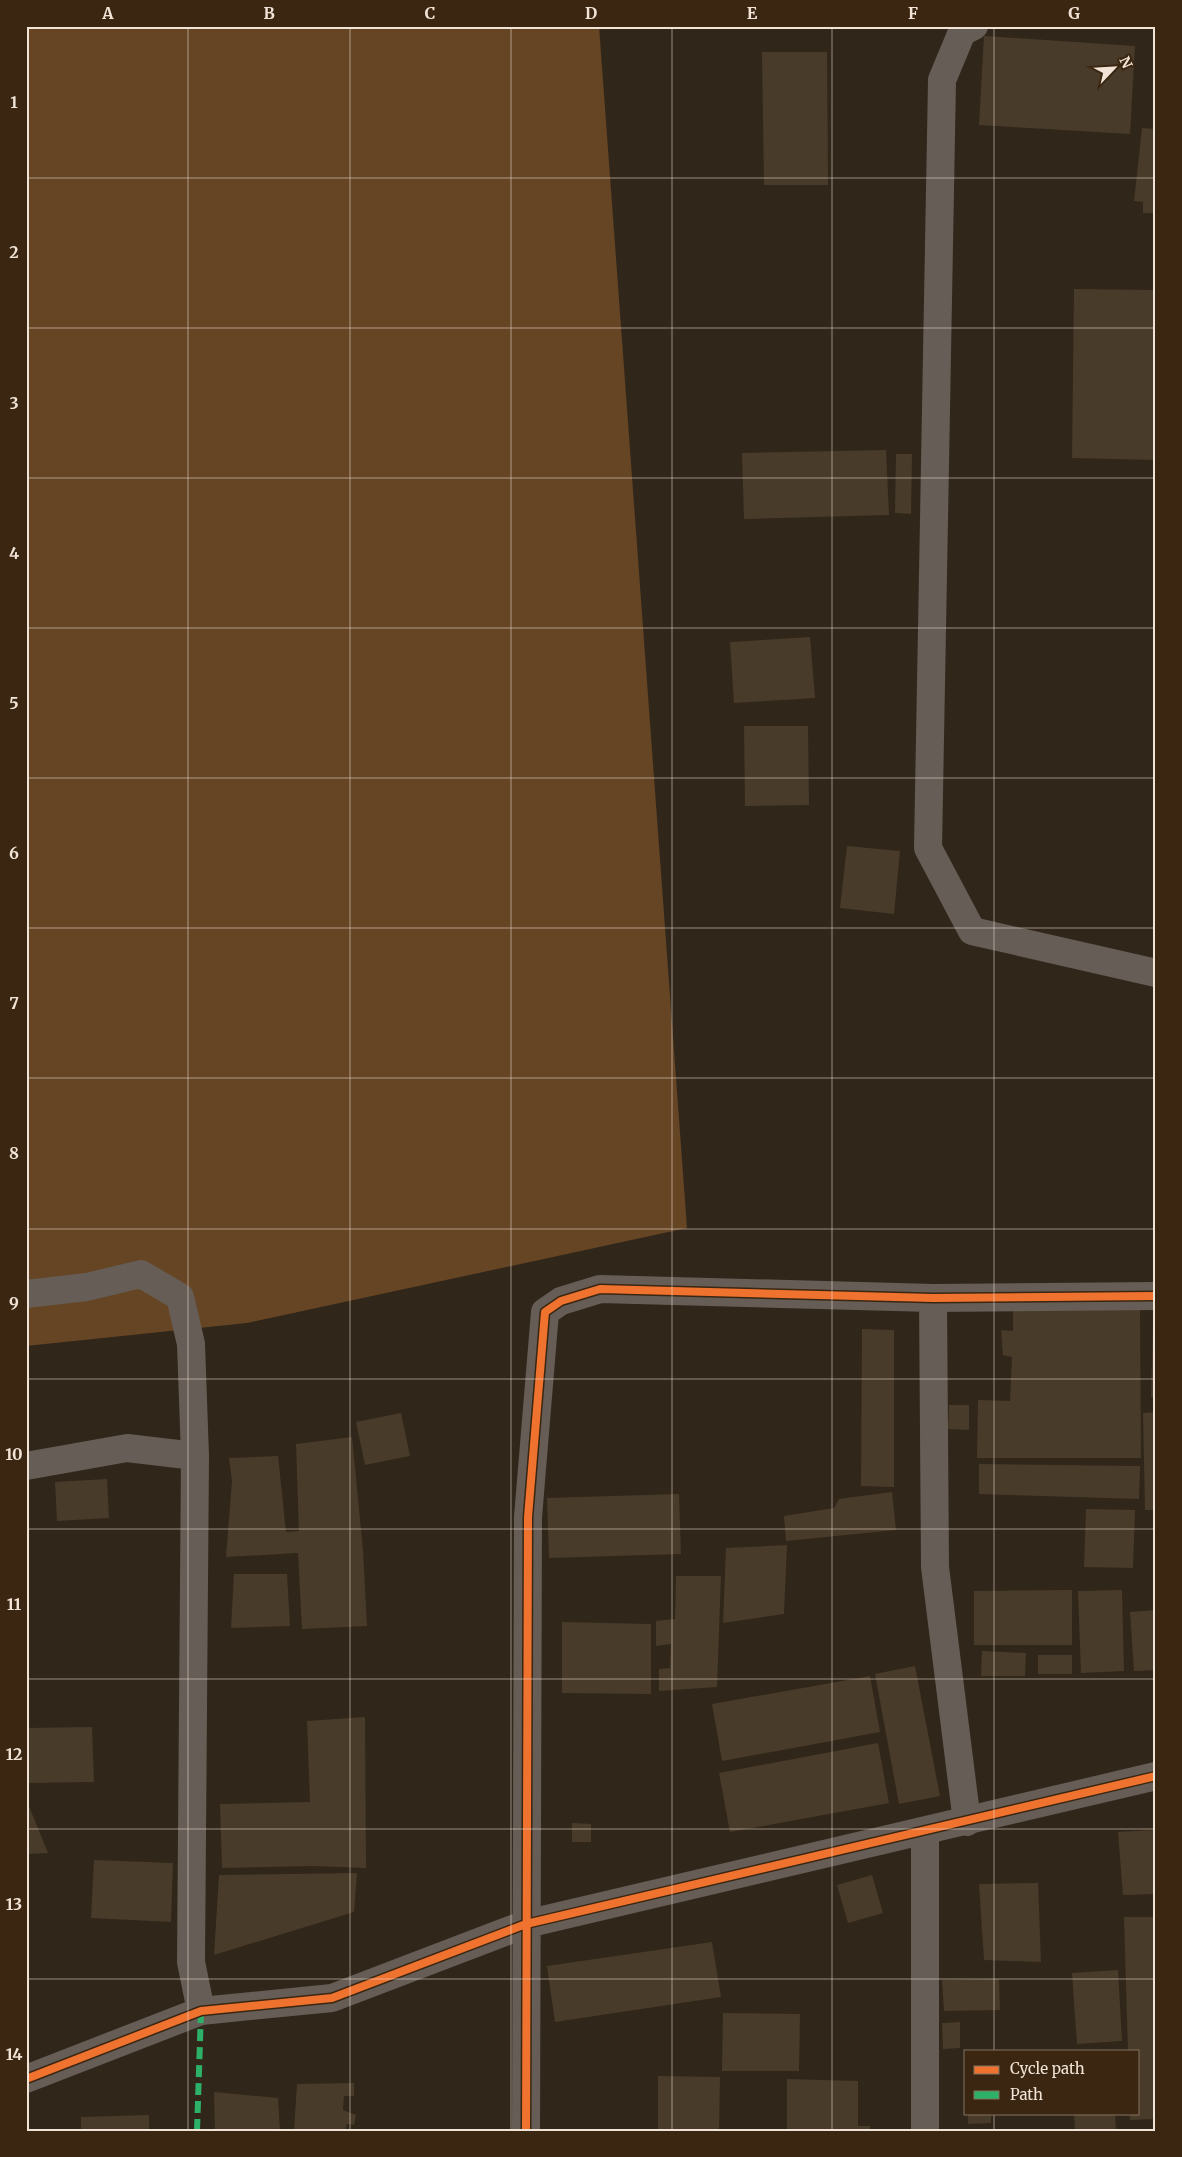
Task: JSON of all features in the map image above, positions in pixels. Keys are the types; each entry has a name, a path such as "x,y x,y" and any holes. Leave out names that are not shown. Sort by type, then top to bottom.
{"street":[{"path":"974,26 962,32 942,80 928,848 972,931 1156,973"},
{"path":"26,1294 87,1287 141,1274 180,1297 191,1344 195,1456 191,1962 201,2011"},
{"path":"526,2131 528,1518 545,1312 562,1301 600,1289 933,1298 1156,1296"},
{"path":"933,1298 935,1567 967,1822"},
{"path":"26,1466 127,1448 195,1456"},
{"path":"27,2077 201,2011 332,1998 526,1924 925,1832 1156,1776"},
{"path":"925,1832 925,2131"}],"shaded area":[{"path":"26,26 599,26 687,1228 247,1323 26,1346"}],"building":[{"path":"984,36 1135,46 1130,134 979,125"},
{"path":"762,52 827,52 828,185 764,185"},
{"path":"1142,128 1156,129 1156,213 1143,213 1143,202 1134,201"},
{"path":"1074,289 1156,290 1155,460 1072,458"},
{"path":"886,450 889,515 744,519 742,453"},
{"path":"896,454 912,454 911,514 895,513"},
{"path":"810,637 815,698 734,703 730,642"},
{"path":"744,726 808,726 809,805 745,806"},
{"path":"847,846 900,851 894,914 840,908"},
{"path":"1013,1307 1140,1308 1141,1458 977,1458 978,1400 1010,1401 1012,1357 1003,1355 1001,1330 1013,1331"},
{"path":"1153,1322 1156,1322 1156,1397 1151,1397"},
{"path":"862,1329 894,1330 894,1487 861,1486"},
{"path":"949,1405 969,1405 969,1430 948,1429"},
{"path":"1156,1412 1156,1510 1145,1510 1143,1413"},
{"path":"401,1413 410,1456 365,1465 356,1422"},
{"path":"352,1437 363,1550 367,1626 302,1629 298,1553 226,1557 232,1481 229,1458 278,1456 286,1532 299,1531 296,1444"},
{"path":"979,1464 1140,1466 1139,1499 979,1494"},
{"path":"107,1479 109,1518 57,1521 55,1482"},
{"path":"892,1492 896,1530 786,1541 784,1516 834,1508 839,1499"},
{"path":"679,1494 681,1554 549,1558 547,1498"},
{"path":"1086,1509 1135,1510 1133,1568 1084,1567"},
{"path":"787,1545 784,1614 723,1623 726,1548"},
{"path":"234,1574 287,1574 290,1626 231,1628"},
{"path":"676,1576 721,1576 717,1687 659,1691 659,1669 670,1668 671,1644 656,1646 656,1621 675,1619"},
{"path":"1072,1590 1072,1645 974,1645 974,1591"},
{"path":"1122,1590 1124,1671 1081,1673 1078,1591"},
{"path":"1156,1610 1156,1670 1134,1671 1130,1612"},
{"path":"562,1622 651,1624 651,1694 562,1693"},
{"path":"982,1651 1026,1653 1025,1676 981,1676"},
{"path":"1038,1655 1072,1655 1072,1674 1038,1674"},
{"path":"915,1666 940,1796 899,1804 875,1674"},
{"path":"870,1676 880,1732 722,1761 712,1704"},
{"path":"365,1717 366,1868 312,1866 222,1868 220,1804 310,1802 307,1721"},
{"path":"92,1727 94,1782 26,1783 26,1728"},
{"path":"878,1743 889,1803 730,1832 719,1773"},
{"path":"26,1799 48,1853 26,1854"},
{"path":"572,1823 591,1824 591,1842 572,1842"},
{"path":"1156,1830 1156,1894 1123,1895 1118,1832"},
{"path":"94,1860 173,1863 171,1922 91,1918"},
{"path":"357,1873 354,1912 214,1955 219,1875"},
{"path":"872,1875 883,1913 848,1923 837,1885"},
{"path":"1038,1883 1041,1962 984,1960 979,1884"},
{"path":"1124,1917 1156,1917 1156,2119 1130,2120 1130,2114 1140,2114 1140,2050 1128,2050"},
{"path":"712,1942 721,1997 555,2022 547,1966"},
{"path":"1118,1970 1122,2041 1077,2044 1072,1973"},
{"path":"999,1979 1000,2010 944,2011 942,1980"},
{"path":"723,2013 800,2014 799,2071 722,2071"},
{"path":"960,2022 960,2048 943,2049 942,2023"},
{"path":"658,2076 720,2077 719,2131 658,2129"},
{"path":"787,2079 858,2081 858,2126 870,2126 870,2131 787,2131"},
{"path":"354,2083 354,2096 344,2096 343,2110 356,2115 354,2125 347,2124 345,2131 294,2131 297,2084"},
{"path":"214,2092 278,2098 280,2131 215,2131"},
{"path":"968,2114 991,2114 991,2123 968,2124"},
{"path":"1074,2114 1115,2114 1116,2131 1075,2131"},
{"path":"149,2115 149,2131 81,2131 81,2117"}],"marked path":[{"path":"197,2131 201,2011"}],"cycle path":[{"path":"526,2131 528,1517 545,1312 561,1301 600,1289 933,1298 1156,1296"},
{"path":"26,2079 201,2011 332,1998 526,1924 1156,1776"}]}
